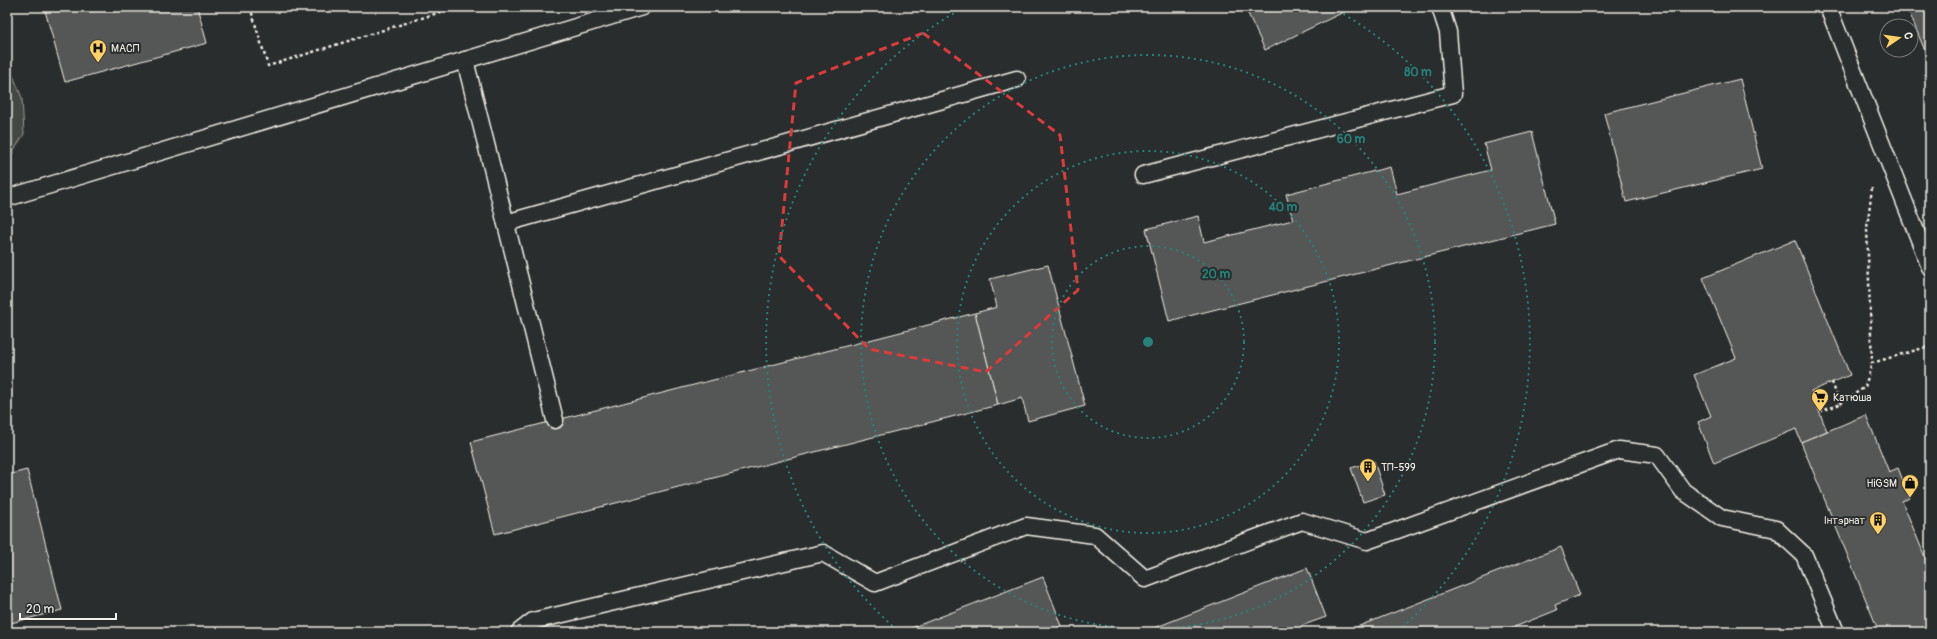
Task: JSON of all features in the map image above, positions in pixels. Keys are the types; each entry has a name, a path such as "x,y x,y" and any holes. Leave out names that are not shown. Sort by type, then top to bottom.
{"lane":[{"path":"7,198 642,7"},
{"path":"1143,176 1453,94 1448,32 1440,7"},
{"path":"1828,7 1930,267"},
{"path":"465,60 555,420"},
{"path":"506,223 1017,79"},
{"path":"519,632 533,621 823,553 875,583 1026,526 1095,535 1146,579 1302,521 1367,541 1619,450 1657,455 1683,491 1722,518 1776,529 1804,555 1836,632"}],"path":[{"path":"250,7 268,66 457,7"},
{"path":"1820,412 1840,404 1865,387 1872,364 1867,228 1872,181"},
{"path":"1872,364 1930,346"},
{"path":"1832,382 1840,404"}],"highlighted area":[{"path":"923,33 1060,135 1078,290 986,372 869,349 779,256 796,83"}],"shaded area":[{"path":"7,60 22,98 24,134 7,162"}],"building":[{"name":"МАСП","path":"44,7 197,7 207,43 65,82"},
{"path":"1245,7 1354,7 1265,50"},
{"path":"1907,7 1930,7 1930,63 1919,36 1919,18 1912,18"},
{"path":"1740,79 1762,169 1626,202 1604,113"},
{"path":"1532,132 1555,224 1169,321 1146,229 1198,216 1204,242 1293,220 1286,194 1390,167 1397,194 1491,170 1484,144"},
{"path":"1795,240 1850,375 1811,391 1827,431 1801,442 1796,429 1714,463 1698,422 1711,416 1694,375 1736,358 1703,278"},
{"path":"1048,265 1085,406 1028,421 1022,398 998,405 975,313 997,307 990,279"},
{"path":"975,313 998,405 495,534 471,442"},
{"name":"Інтэрнат","path":"1866,415 1889,472 1898,468 1910,498 1902,501 1930,569 1930,632 1879,632 1801,442"},
{"name":"ТП-599","path":"1374,461 1385,495 1363,502 1351,468"},
{"path":"27,470 62,610 7,624 7,475"},
{"path":"1561,547 1580,595 1555,605 1557,610 1502,632 1494,632 1493,629 1485,632 1344,632"},
{"path":"1307,568 1326,617 1301,626 1303,631 1301,632 1144,632"},
{"path":"1043,577 1062,626 1045,632 901,632"}],"place":[{"name":"МАСП","path":"98,63"},
{"name":"Катюша","path":"1820,412"},
{"name":"ТП-599","path":"1368,482"},
{"name":"HiGSM","path":"1910,498"},
{"name":"Інтэрнат","path":"1878,535"}]}
